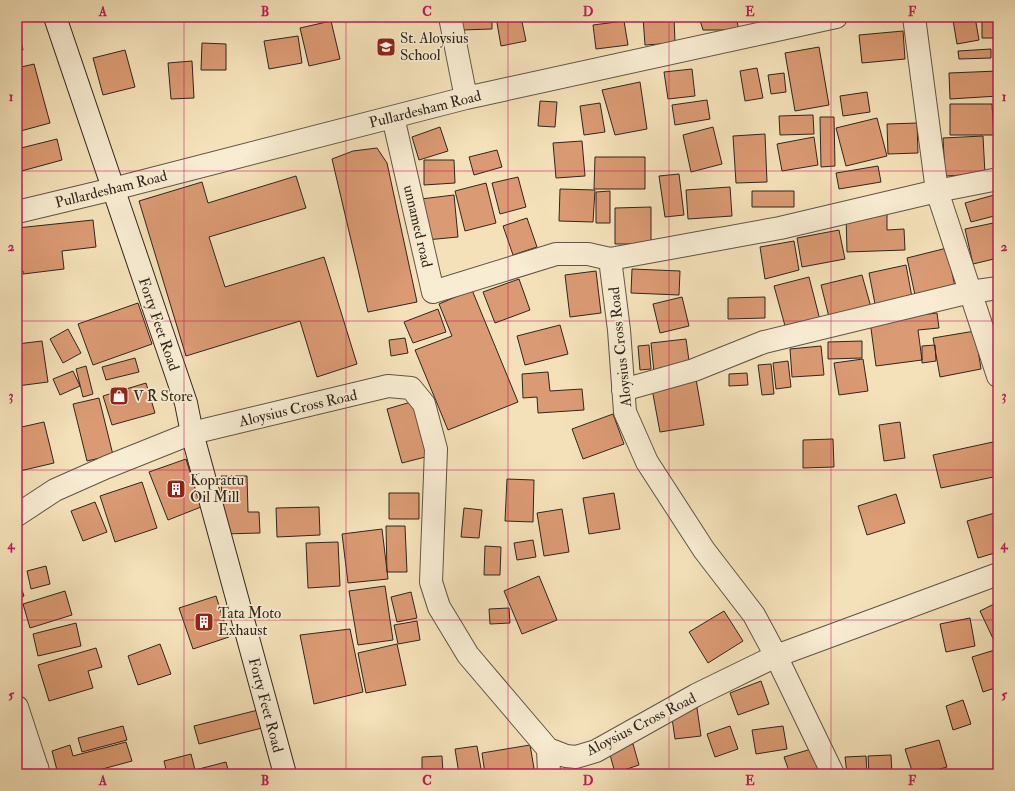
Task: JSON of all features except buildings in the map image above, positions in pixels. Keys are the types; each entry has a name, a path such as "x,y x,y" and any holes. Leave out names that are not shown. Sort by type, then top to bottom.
{"street":[{"name":"Forty Feet Road","path":"55,17 186,403 192,433 285,774"},
{"path":"450,17 466,98"},
{"name":"Pullardesham Road","path":"17,212 114,189 466,98 836,17"},
{"path":"914,17 937,192 998,376"},
{"name":"unnamed road","path":"393,117 433,292 474,278 556,254 588,254 610,259"},
{"path":"610,259 780,228 998,179"},
{"name":"Aloysius Cross Road","path":"17,515 56,490 107,467 192,433 388,386 411,388 424,404 436,449 431,582 439,607 468,655 548,750 566,756 576,757 596,751 696,695 776,656 754,614 704,550 647,462 625,412 619,330 610,259"},
{"path":"623,390 694,370 764,342 970,292 998,288"},
{"path":"833,774 776,656 998,574"},
{"path":"17,707 31,771"},
{"path":"548,750 549,774"}],"place":[{"name":"St. Aloysius School","path":"386,47"},
{"name":"V R Store","path":"119,396"},
{"name":"Koprattu Oil Mill","path":"176,489"},
{"name":"Tata Moto Exhaust","path":"204,622"}]}
